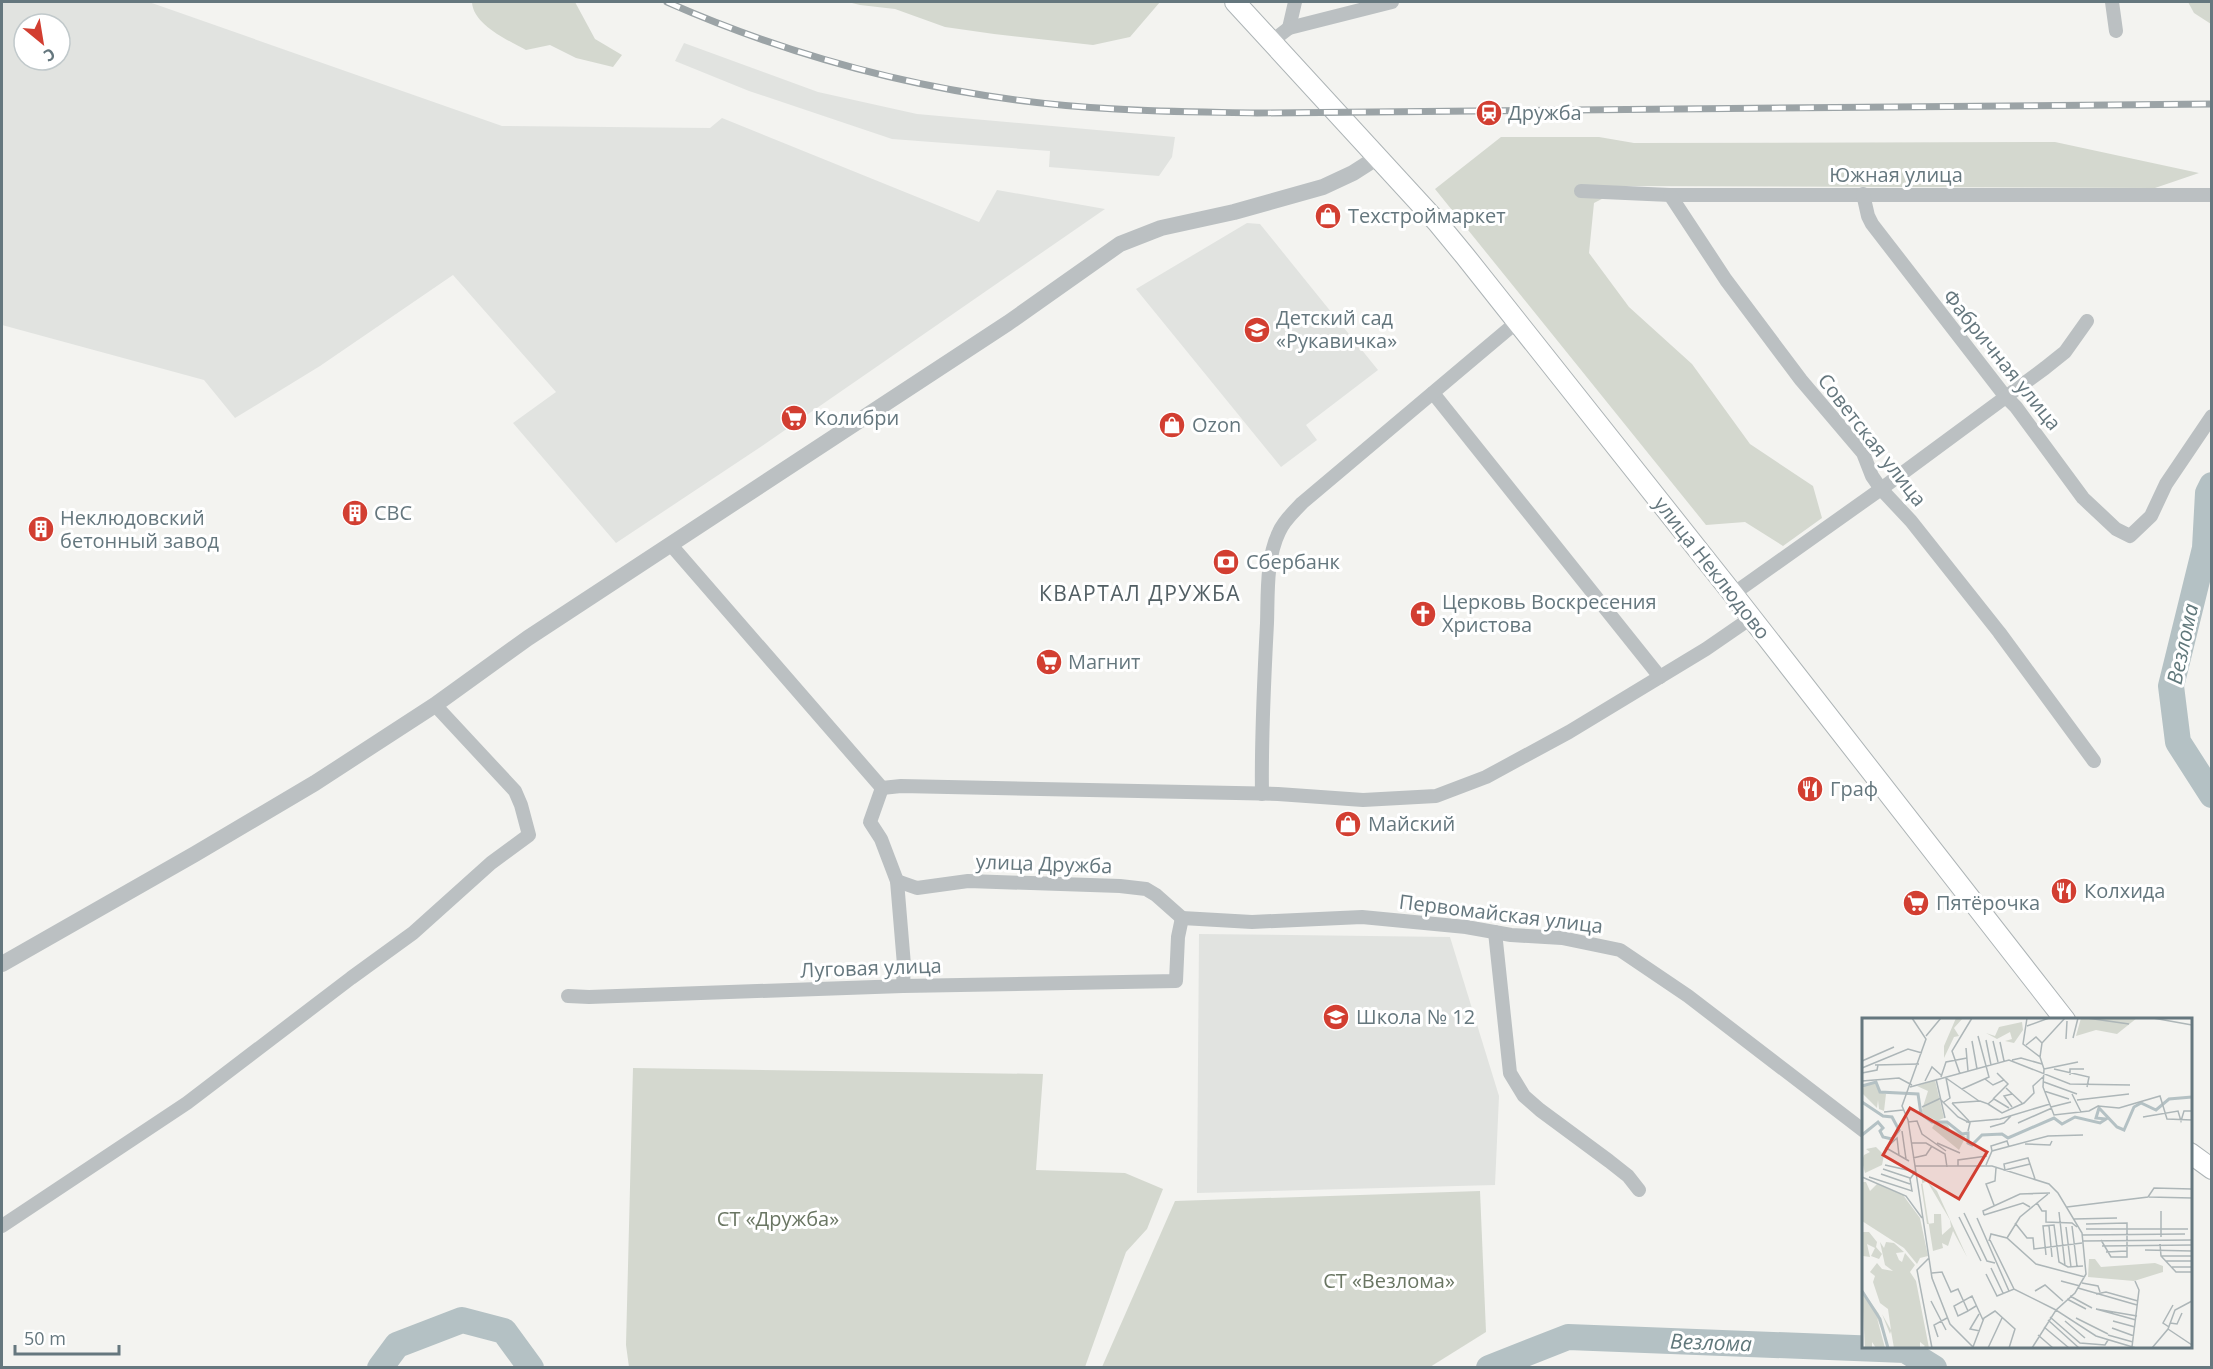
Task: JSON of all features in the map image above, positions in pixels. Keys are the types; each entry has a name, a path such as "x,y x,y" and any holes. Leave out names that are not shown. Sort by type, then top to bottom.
{"main road":[{"name":"улица Неклюдово","path":"1235,2 1437,222 1518,321 2063,1018"},
{"path":"2192,1154 2211,1168"}],"street":[{"path":"1289,28 1295,2"},
{"path":"1272,41 1289,28 1392,2"},
{"path":"2112,2 2115,31"},
{"path":"2,964 315,783 435,705 528,638 1008,323 1120,244 1161,228 1234,212 1323,187 1353,173 1378,157"},
{"name":"Южная улица","path":"1581,191 1670,195 2211,195"},
{"name":"Фабричная улица","path":"1863,194 1872,224 2005,396 2016,406 2083,498 2116,529 2130,536 2151,516 2166,484 2211,417"},
{"name":"Советская улица","path":"1670,195 1726,280 1800,381 1863,453 1872,476 1881,489 1911,521 1999,632 2094,761"},
{"path":"1262,794 1262,711 1269,578 1278,533 1284,522 1302,503 1518,321"},
{"path":"1733,594 2045,368 2065,352 2087,321"},
{"path":"1433,393 1660,677"},
{"path":"671,544 882,788"},
{"path":"882,788 901,786 1262,794 1363,800 1436,796 1453,792 1486,777 1569,732 1706,649 1751,618"},
{"path":"2,1226 187,1103 413,933 491,863 529,836 515,791 435,705"},
{"path":"882,788 870,822 881,839 897,881 904,965 903,986"},
{"name":"улица Дружба","path":"897,881 917,888 968,881 1120,886 1146,889 1182,918"},
{"name":"Первомайская улица","path":"1182,918 1252,922 1362,917 1562,938 1610,947 1628,953 1688,996 1862,1130"},
{"name":"Луговая улица","path":"568,996 1176,981 1178,937 1182,918"},
{"path":"1495,932 1510,1073 1524,1096 1610,1161 1628,1176 1639,1190"}],"shaded area":[{"name":"Колибри","path":"2,2 149,2 502,126 710,128 722,118 979,222 997,190 1105,209 762,446 616,543 513,423 556,392 453,275 320,366 235,418 204,380 2,325"},
{"path":"684,43 818,92 917,114 1175,137 1172,157 1159,176 1049,167 1050,151 892,139 749,91 675,61"},
{"name":"Детский сад «Рукавичка»","path":"1247,223 1260,224 1378,370 1306,425 1317,440 1281,467 1136,289"},
{"name":"Школа № 12","path":"1199,934 1450,937 1499,1096 1495,1185 1197,1193"}],"green space":[{"path":"472,2 575,2 595,39 622,55 613,67 576,58 550,45 526,50 485,25 478,18"},
{"path":"848,2 1160,2 1130,37 1093,45 945,27 895,9"},
{"path":"2188,2 2211,2 2211,24 2194,13"},
{"path":"1501,137 1599,137 1634,143 2055,142 2199,173 2155,188 1627,186 1594,203 1589,253 1629,307 1692,364 1750,444 1813,486 1822,518 1783,546 1745,522 1706,525 1435,189"},
{"name":"СТ «Дружба»","path":"633,1068 1043,1074 1036,1170 1125,1173 1163,1189 1147,1229 1126,1252 1085,1367 629,1367 626,1345"},
{"name":"СТ «Везлома»","path":"1480,1191 1486,1332 1430,1367 1102,1367 1175,1201"}],"waterway":[{"name":"Везлома","path":"2212,485 2208,493 2205,548 2171,686 2178,742 2212,795"},
{"name":"Везлома","path":"380,1368 397,1345 462,1320 504,1331 531,1368"},
{"name":"Везлома","path":"1489,1368 1568,1337 1905,1350 1934,1368"}],"railway":[{"path":"667,2 775,44 886,76 1000,98 1116,109 1257,113 2212,104"}],"place":[{"name":"Дружба","path":"1489,113"},
{"name":"Техстроймаркет","path":"1328,216"},
{"name":"Детский сад «Рукавичка»","path":"1257,330"},
{"name":"Колибри","path":"794,418"},
{"name":"Ozon","path":"1172,425"},
{"name":"СВС","path":"355,513"},
{"name":"Неклюдовский бетонный завод","path":"41,529"},
{"name":"Сбербанк","path":"1226,562"},
{"name":"Церковь Воскресения Христова","path":"1423,614"},
{"name":"Магнит","path":"1049,662"},
{"name":"Граф","path":"1810,789"},
{"name":"Майский","path":"1348,824"},
{"name":"Колхида","path":"2064,891"},
{"name":"Пятёрочка","path":"1916,903"},
{"name":"Школа № 12","path":"1336,1017"}],"district":[{"name":"КВАРТАЛ ДРУЖБА","path":"1140,594"}]}
